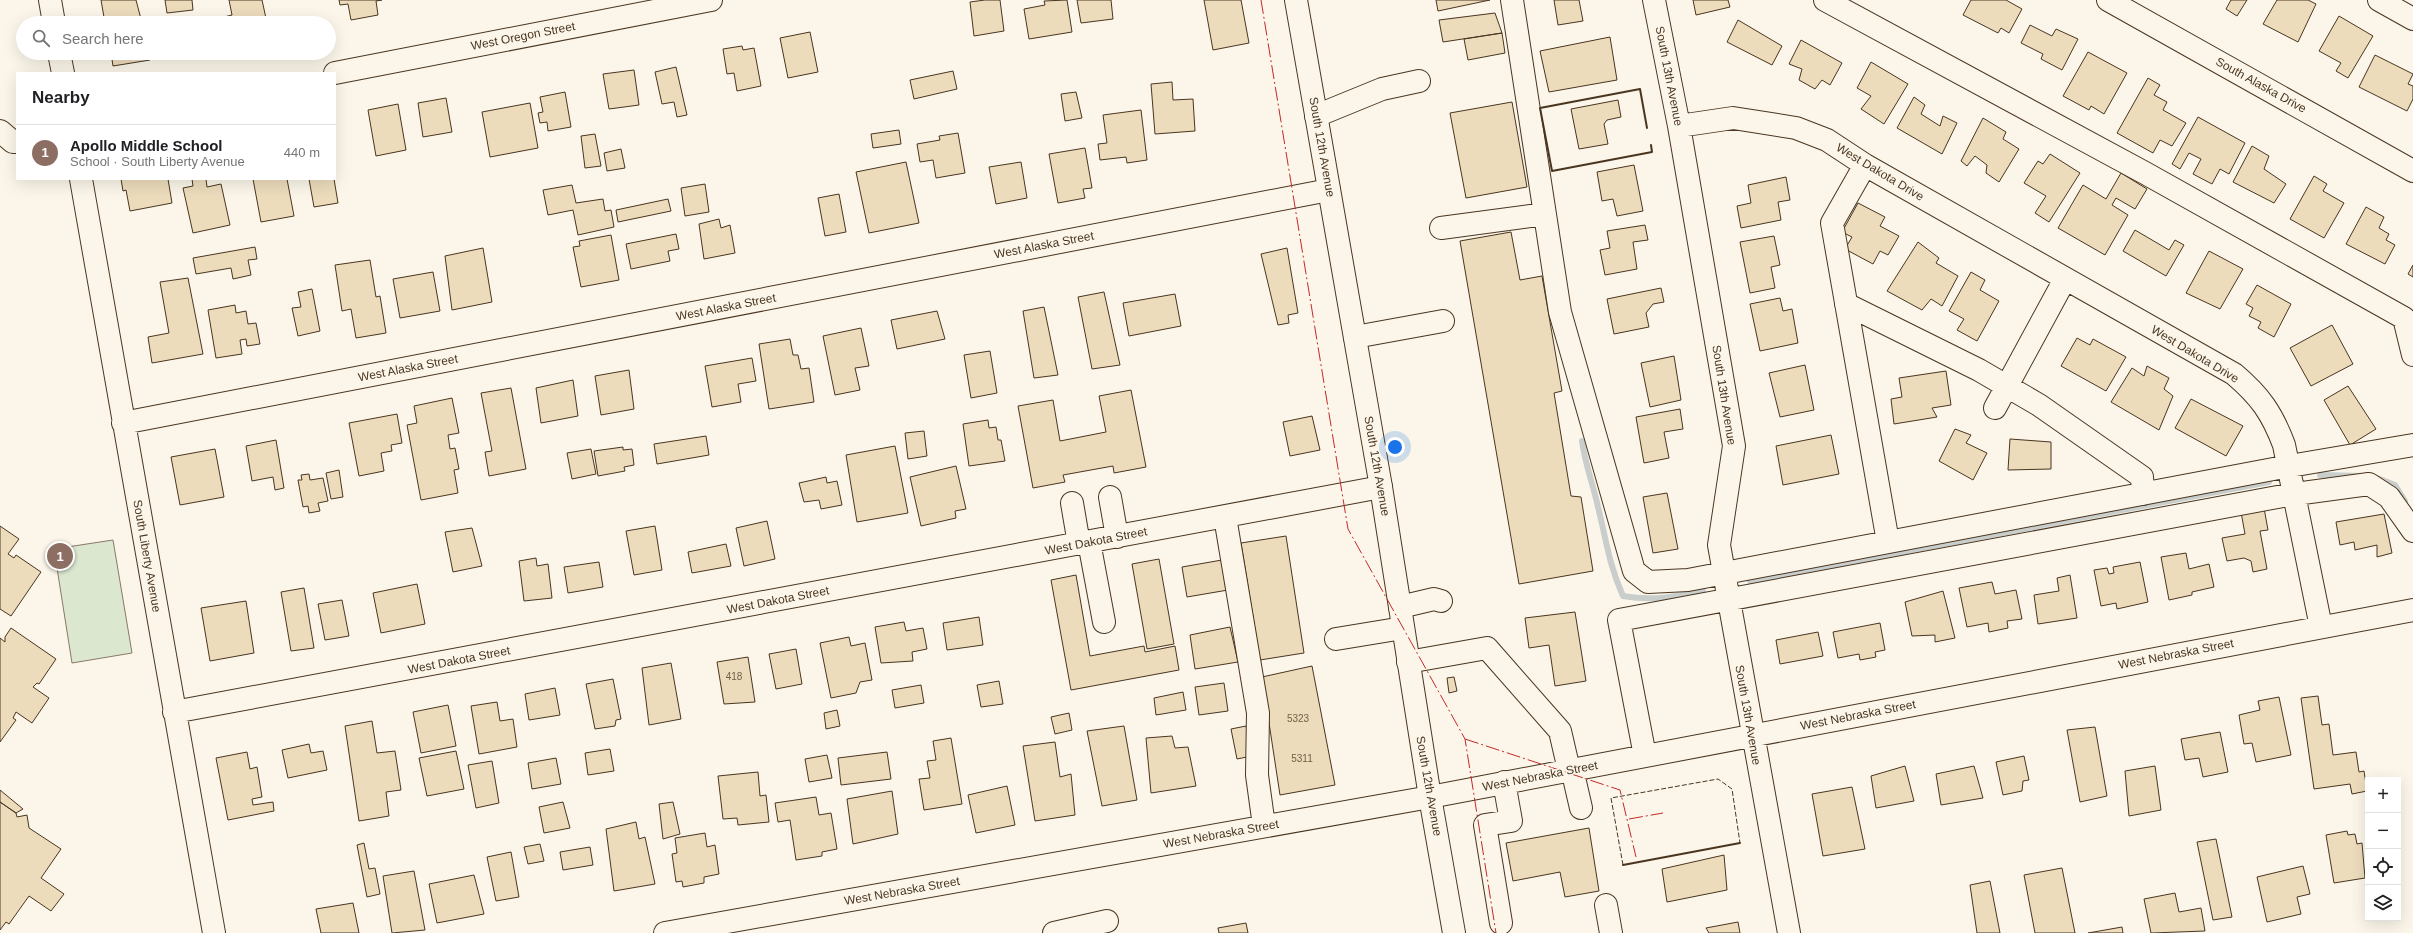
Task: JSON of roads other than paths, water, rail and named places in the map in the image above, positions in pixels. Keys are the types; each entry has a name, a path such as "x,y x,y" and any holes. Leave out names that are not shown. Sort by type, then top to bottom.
{"street":[{"path":"50,0 53,16"},
{"name":"West Oregon Street","path":"336,73 711,0"},
{"name":"South 12th Avenue","path":"1296,0 1381,487 1430,797 1454,933"},
{"path":"1512,0 1560,312 1634,571 1648,582 1688,580 2290,466 2413,445"},
{"name":"South 13th Avenue","path":"1654,0 1679,126 1734,446 1719,545 1722,573 1788,933"},
{"path":"1825,0 2138,169 2404,318 2413,355"},
{"name":"South Alaska Drive","path":"2108,0 2413,171"},
{"path":"2379,0 2413,19"},
{"path":"60,60 62,72"},
{"path":"1316,116 1382,89 1419,81"},
{"name":"West Dakota Drive","path":"1679,126 1733,118 1796,128 1827,140 1865,165 2234,374 2266,405 2276,424 2290,466 2321,627"},
{"path":"0,131 16,142"},
{"path":"1865,165 1832,223 1888,542"},
{"name":"South Liberty Avenue","path":"81,180 214,933"},
{"name":"West Alaska Street","path":"123,423 1329,190"},
{"path":"1441,228 1545,214"},
{"path":"1995,408 2065,279"},
{"path":"1846,304 2039,404 2142,477 2143,494"},
{"path":"1355,337 1443,321"},
{"path":"1645,756 1619,620 2296,494 2369,484 2389,497 2413,532"},
{"name":"West Dakota Street","path":"174,712 1381,487"},
{"path":"1110,497 1117,537"},
{"path":"1072,503 1084,543 1104,622"},
{"path":"1225,516 1258,713 1257,775 1264,826"},
{"path":"1400,607 1434,599 1441,601"},
{"name":"West Nebraska Street","path":"665,933 1430,797 2413,610"},
{"path":"1336,639 1403,628"},
{"path":"1408,662 1487,648 1560,731 1581,808"},
{"path":"1501,923 1485,825 1511,821 1504,782"},
{"path":"1606,905 1611,933"},
{"path":"1054,933 1107,921"}],"waterway":[{"path":"1582,441 1611,563 1623,596 1663,598 1703,591"},
{"path":"2320,475 2362,476"},
{"path":"2377,478 2395,485 2405,501"},
{"path":"1750,581 2269,482"}],"place":[{"name":"Apollo Middle School","path":"60,556"}]}
